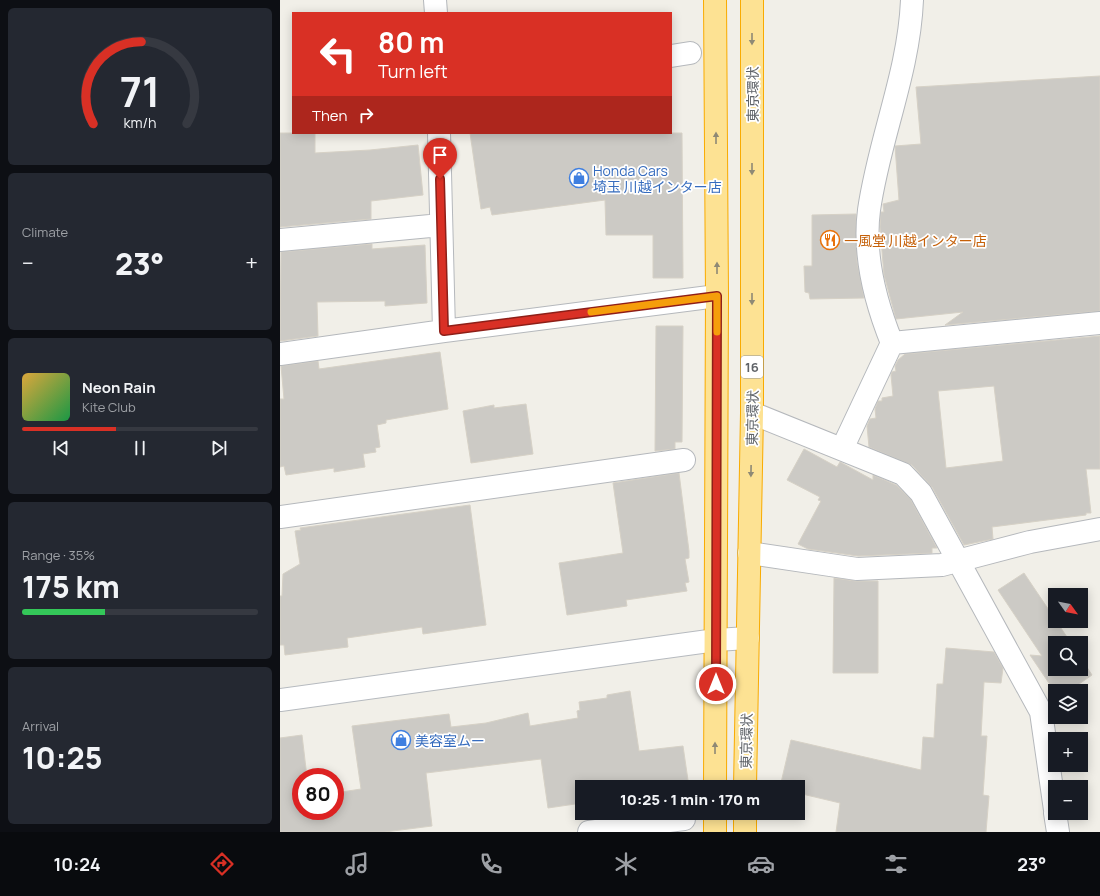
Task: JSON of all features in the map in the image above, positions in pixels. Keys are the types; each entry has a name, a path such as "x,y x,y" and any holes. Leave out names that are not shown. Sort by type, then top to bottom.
{"highway":[{"path":"715,0 717,296 715,780"},
{"name":"東京環状","path":"745,780 752,413 752,0"},
{"path":"715,820 715,832"},
{"path":"745,820 745,832"}],"street":[{"path":"435,0 436,12"},
{"path":"842,449 892,343 879,312 872,281 869,244 869,211 900,86 911,22 912,0"},
{"path":"439,134 444,331"},
{"path":"280,240 441,225"},
{"path":"280,354 444,331 717,296"},
{"path":"892,343 1100,323"},
{"path":"752,413 903,474 921,493 1041,712 1051,780"},
{"path":"280,517 684,460"},
{"path":"749,553 857,569 942,565 959,562 1030,542 1100,529"},
{"path":"280,700 716,640 748,638"},
{"path":"589,832 677,820"},
{"path":"1056,820 1058,832"}],"building":[{"path":"1100,76 1100,311 945,325 963,312 896,319 884,275 880,227 881,212 884,212 883,204 899,200 895,146 921,144 916,87"},
{"path":"280,133 315,134 315,153 370,150 418,145 423,195 371,201 371,219 280,227"},
{"name":"Honda Cars 埼玉 川越インター店","path":"682,133 683,278 653,278 653,235 606,235 605,200 492,215 490,207 481,209 470,134"},
{"name":"一風堂 川越インター店","path":"856,214 857,262 864,298 810,299 809,293 805,292 804,266 812,266 812,215"},
{"path":"372,244 372,249 425,245 427,303 385,306 385,301 317,302 318,336 280,341 281,252"},
{"path":"656,326 683,326 682,442 675,442 675,449 655,451"},
{"path":"1100,336 1100,469 1086,469 1091,513 1086,513 1086,515 992,527 993,539 964,545 932,487 912,465 869,447 867,426 870,419 876,418 875,409 878,401 882,401 882,398 893,396 891,375 892,372 896,371 895,366 898,360 905,354","holes":["994,386 1003,461 946,468 938,391"]},
{"path":"440,352 448,409 386,420 386,423 377,425 380,447 375,448 376,452 363,454 365,467 334,472 334,468 286,475 284,466 280,467 280,399 284,399 281,366 318,361 319,369"},
{"path":"526,404 533,454 471,463 463,411 494,405 494,408"},
{"path":"804,449 837,467 840,462 873,480 873,475 896,485 911,500 937,548 932,548 932,553 858,556 808,549 798,544 821,501 818,500 820,497 787,480"},
{"path":"679,473 689,551 689,558 685,559 689,582 685,583 687,591 626,600 627,606 567,615 559,563 623,553 613,483"},
{"path":"470,505 486,625 423,634 422,627 347,638 348,647 285,655 284,645 280,645 280,596 282,596 283,574 300,564 295,531 301,530 300,528"},
{"path":"1024,573 1048,609 1048,628 1061,628 1066,636 1048,636 1048,676 1088,676 1088,669 1092,675 1079,684 1050,684 1030,655 1042,656 998,590"},
{"path":"834,578 855,581 878,581 878,673 833,673"},
{"path":"946,648 994,652 1003,668 1001,683 984,682 981,736 987,736 983,795 989,796 986,832 836,832 840,803 805,795 805,780 782,780 791,740 921,770 923,737 934,738 937,684 943,684"},
{"path":"630,691 639,751 683,746 688,780 575,780 575,804 548,808 541,759 426,773 432,826 385,832 280,832 280,738 302,735 306,768 292,768 292,820 344,820 344,792 361,789 352,726 449,714 451,727 486,723 528,713 530,726 578,718 577,711 580,710 579,702 607,698 607,695"}],"slow traffic":[{"path":"591,312 717,296 717,332"}],"place":[{"name":"Honda Cars 埼玉 川越インター店","path":"579,178"},
{"name":"一風堂 川越インター店","path":"830,240"},
{"name":"美容室ムー","path":"401,740"}],"route":[{"path":"440,179 444,331 717,296 716,684"}]}
